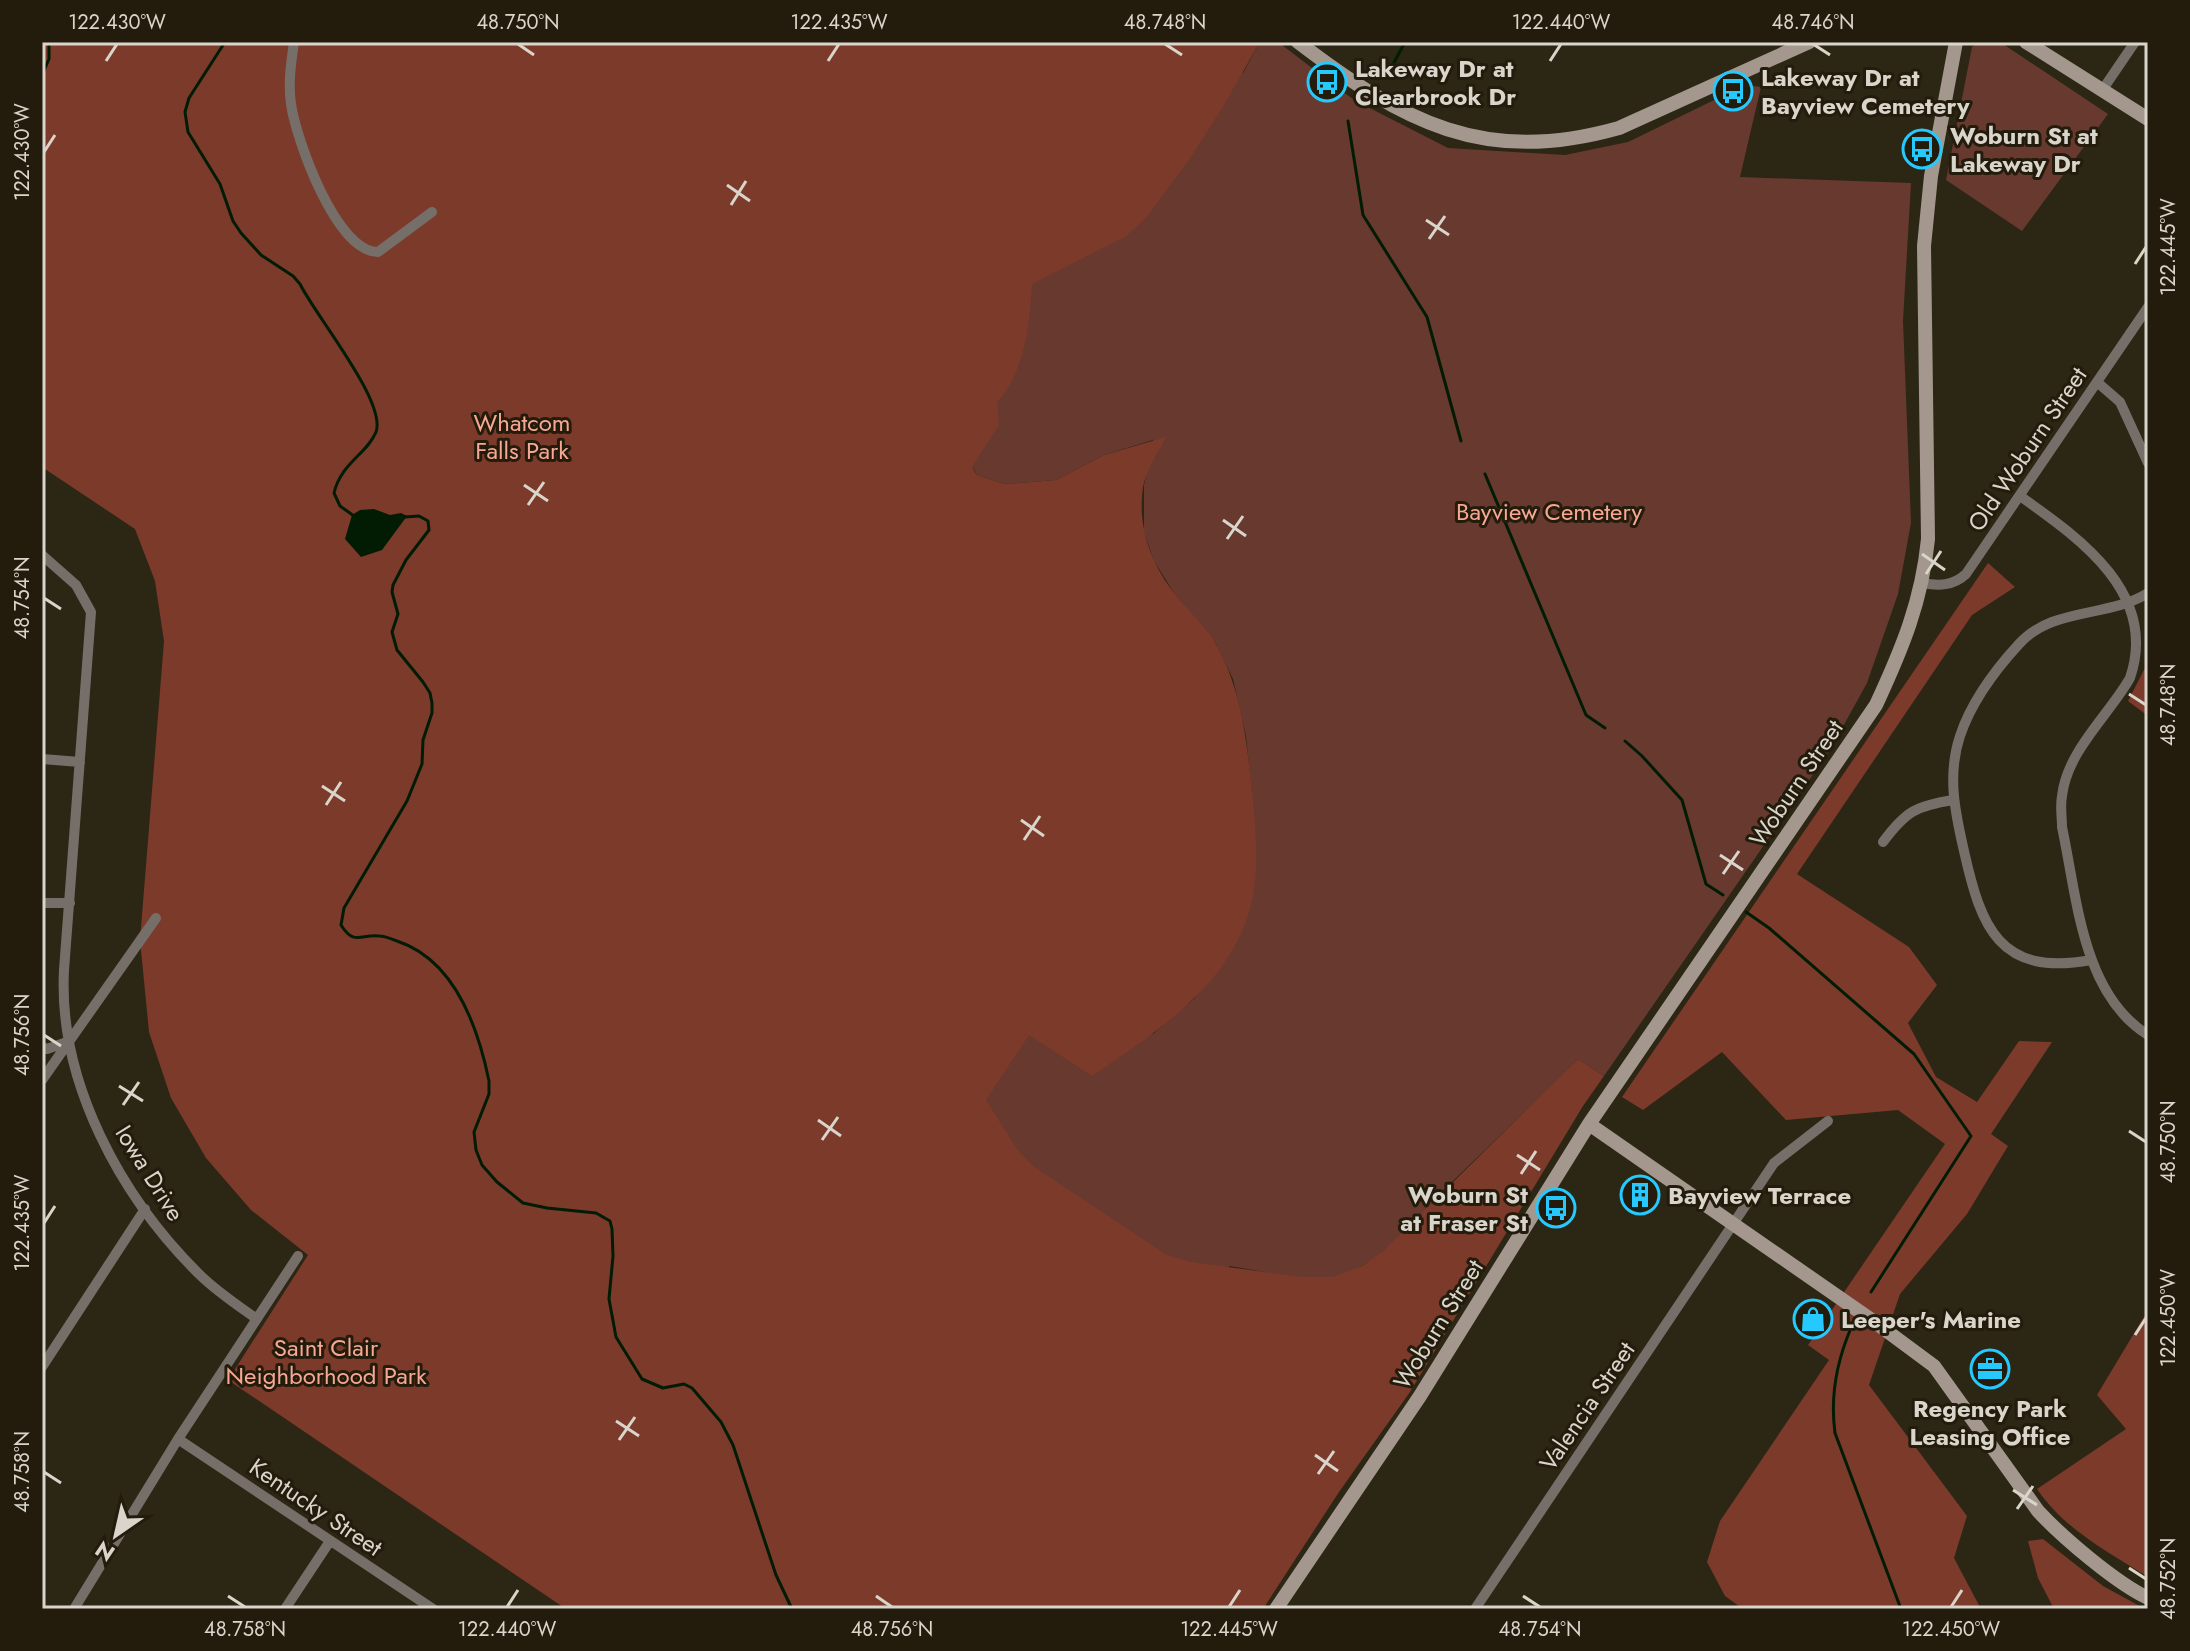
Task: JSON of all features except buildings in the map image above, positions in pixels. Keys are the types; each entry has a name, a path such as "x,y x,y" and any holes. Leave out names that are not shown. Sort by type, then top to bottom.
{"street":[{"path":"294,42 290,81 293,117 319,192 335,217 361,247 378,252 432,212"},
{"path":"1298,42 1351,82 1396,109 1442,130 1498,140 1539,142 1595,135 1619,128 1809,42"},
{"name":"Woburn Street","path":"1276,1609 1420,1396 1589,1124 1876,705 1905,642 1922,583 1928,539 1924,246 1931,176 1956,42"},
{"path":"2026,42 2148,119"},
{"path":"2103,89 2135,42"},
{"name":"Old Woburn Street","path":"1922,583 1942,585 1963,578 2148,307"},
{"path":"2097,382 2120,402 2148,463"},
{"path":"2020,496 2090,550 2128,602 2137,630 2135,662 2120,696 2071,766 2062,795 2062,827 2091,960 2121,1014 2148,1035"},
{"name":"Iowa Drive","path":"42,555 76,585 91,612 62,1004 67,1042 89,1109 145,1209 201,1276 257,1319"},
{"path":"2091,960 2050,964 2021,955 1998,940 1989,929 1975,900 1953,800 1955,756 1968,717 2019,643 2029,634 2053,621 2128,602 2148,593"},
{"path":"42,759 80,762"},
{"path":"1883,842 1908,813 1922,805 1953,800"},
{"path":"42,903 70,903"},
{"path":"42,1080 156,918"},
{"path":"42,1047 47,1049 67,1042"},
{"name":"Valencia Street","path":"1475,1609 1774,1163 1828,1121"},
{"path":"1589,1124 1934,1366 2038,1511 2052,1526 2125,1584 2148,1598"},
{"path":"42,1367 145,1209"},
{"path":"74,1609 178,1439 298,1256"},
{"name":"Kentucky Street","path":"178,1439 433,1609"},
{"path":"285,1609 330,1541"}],"green space":[{"name":"Whatcom Falls Park","path":"42,42 1260,42 1191,157 1145,219 1125,237 1032,284 1020,362 997,403 999,425 972,467 977,475 1005,484 1056,480 1104,455 1166,437 1149,468 1143,487 1144,530 1166,582 1217,646 1237,695 1247,746 1254,815 1256,868 1252,903 1235,945 1220,969 1161,1028 1092,1076 1029,1035 986,1100 1017,1149 1034,1167 1167,1255 1191,1262 1302,1277 1332,1277 1362,1266 1382,1252 1578,1059 1604,1076 1410,1392 1339,1492 1263,1609 566,1609 228,1380 308,1255 251,1210 206,1158 171,1098 149,1032 140,940 164,641 155,581 135,529 42,467"},
{"name":"Bayview Cemetery","path":"1097,42 1243,73 1260,42 1278,42 1354,100 1448,148 1565,155 1628,142 1745,85 1761,87 1740,177 1911,183 1903,321 1911,523 1898,594 1867,683 1830,750 1604,1076 1578,1059 1400,1237 1369,1262 1332,1277 1294,1277 1229,1266 1226,1297 1068,1249 521,467","holes":["1153,440 1144,485 1144,532 1154,561 1174,593 1216,644 1233,679 1246,736 1252,795 1226,959 1194,999 1153,1034 1029,1034 973,467 977,475 1005,484 1056,480 1104,455"]},
{"path":"1977,42 2000,42 2108,114 2022,231 1946,180 1972,47"},
{"path":"1988,563 2015,587 1972,615 1797,874 1909,947 1937,985 1908,1023 1936,1077 1977,1102 2019,1041 2052,1042 1991,1134 2008,1146 1967,1214 1900,1294 1869,1385 1967,1516 1954,1558 1981,1609 1743,1609 1725,1596 1707,1562 1720,1521 1829,1360 1808,1345 1945,1144 1898,1110 1786,1120 1722,1052 1643,1110 1622,1097"},
{"path":"2148,611 2148,716 2128,701 2146,666"},
{"path":"2148,1310 2148,1577 2073,1528 2037,1489 2126,1429 2097,1395"},
{"path":"2043,1539 2103,1586 2145,1609 2054,1609 2038,1578 2028,1541"}],"shaded area":[{"path":"374,509 390,515 401,513 407,516 382,550 361,557 345,539 352,515 360,510"}],"waterway":[{"path":"42,75 49,59 49,42"},
{"path":"225,42 189,98 185,112 188,132 220,184 233,221 241,233 261,255 300,284 348,358 371,401 377,418 376,432 367,447 342,474 334,493 340,506 354,516"},
{"path":"1389,72 1405,42"},
{"path":"1348,121 1363,215 1427,317 1461,441"},
{"path":"1485,474 1586,715 1605,728"},
{"path":"405,517 419,516 428,521 429,530 406,560 393,585 398,614 392,632 397,650 430,693 432,713 423,740 422,764 407,801 344,908 341,925 354,937 384,936 417,950 449,979 461,998 478,1039 489,1081 489,1094 474,1132 476,1150 482,1165 497,1182 523,1203 596,1213 610,1221 613,1256 609,1299 616,1337 642,1379 663,1388 684,1384 692,1388 721,1422 733,1445 776,1575 792,1609"},
{"path":"1625,741 1682,800 1706,884 1723,895"},
{"path":"1746,912 1769,928 1914,1054 1971,1136 1871,1292"},
{"path":"1851,1328 1841,1354 1836,1380 1833,1406 1835,1433 1901,1609"}],"place":[{"name":"Lakeway Dr at Clearbrook Dr","path":"1327,82"},
{"name":"Lakeway Dr at Bayview Cemetery","path":"1733,91"},
{"name":"Woburn St at Lakeway Dr","path":"1922,149"},
{"name":"Bayview Terrace","path":"1640,1195"},
{"name":"Woburn St at Fraser St","path":"1556,1208"},
{"name":"Leeper's Marine","path":"1813,1319"},
{"name":"Regency Park Leasing Office","path":"1990,1369"}],"park label":[{"name":"Saint Clair Neighborhood Park","path":"326,1361"}]}
